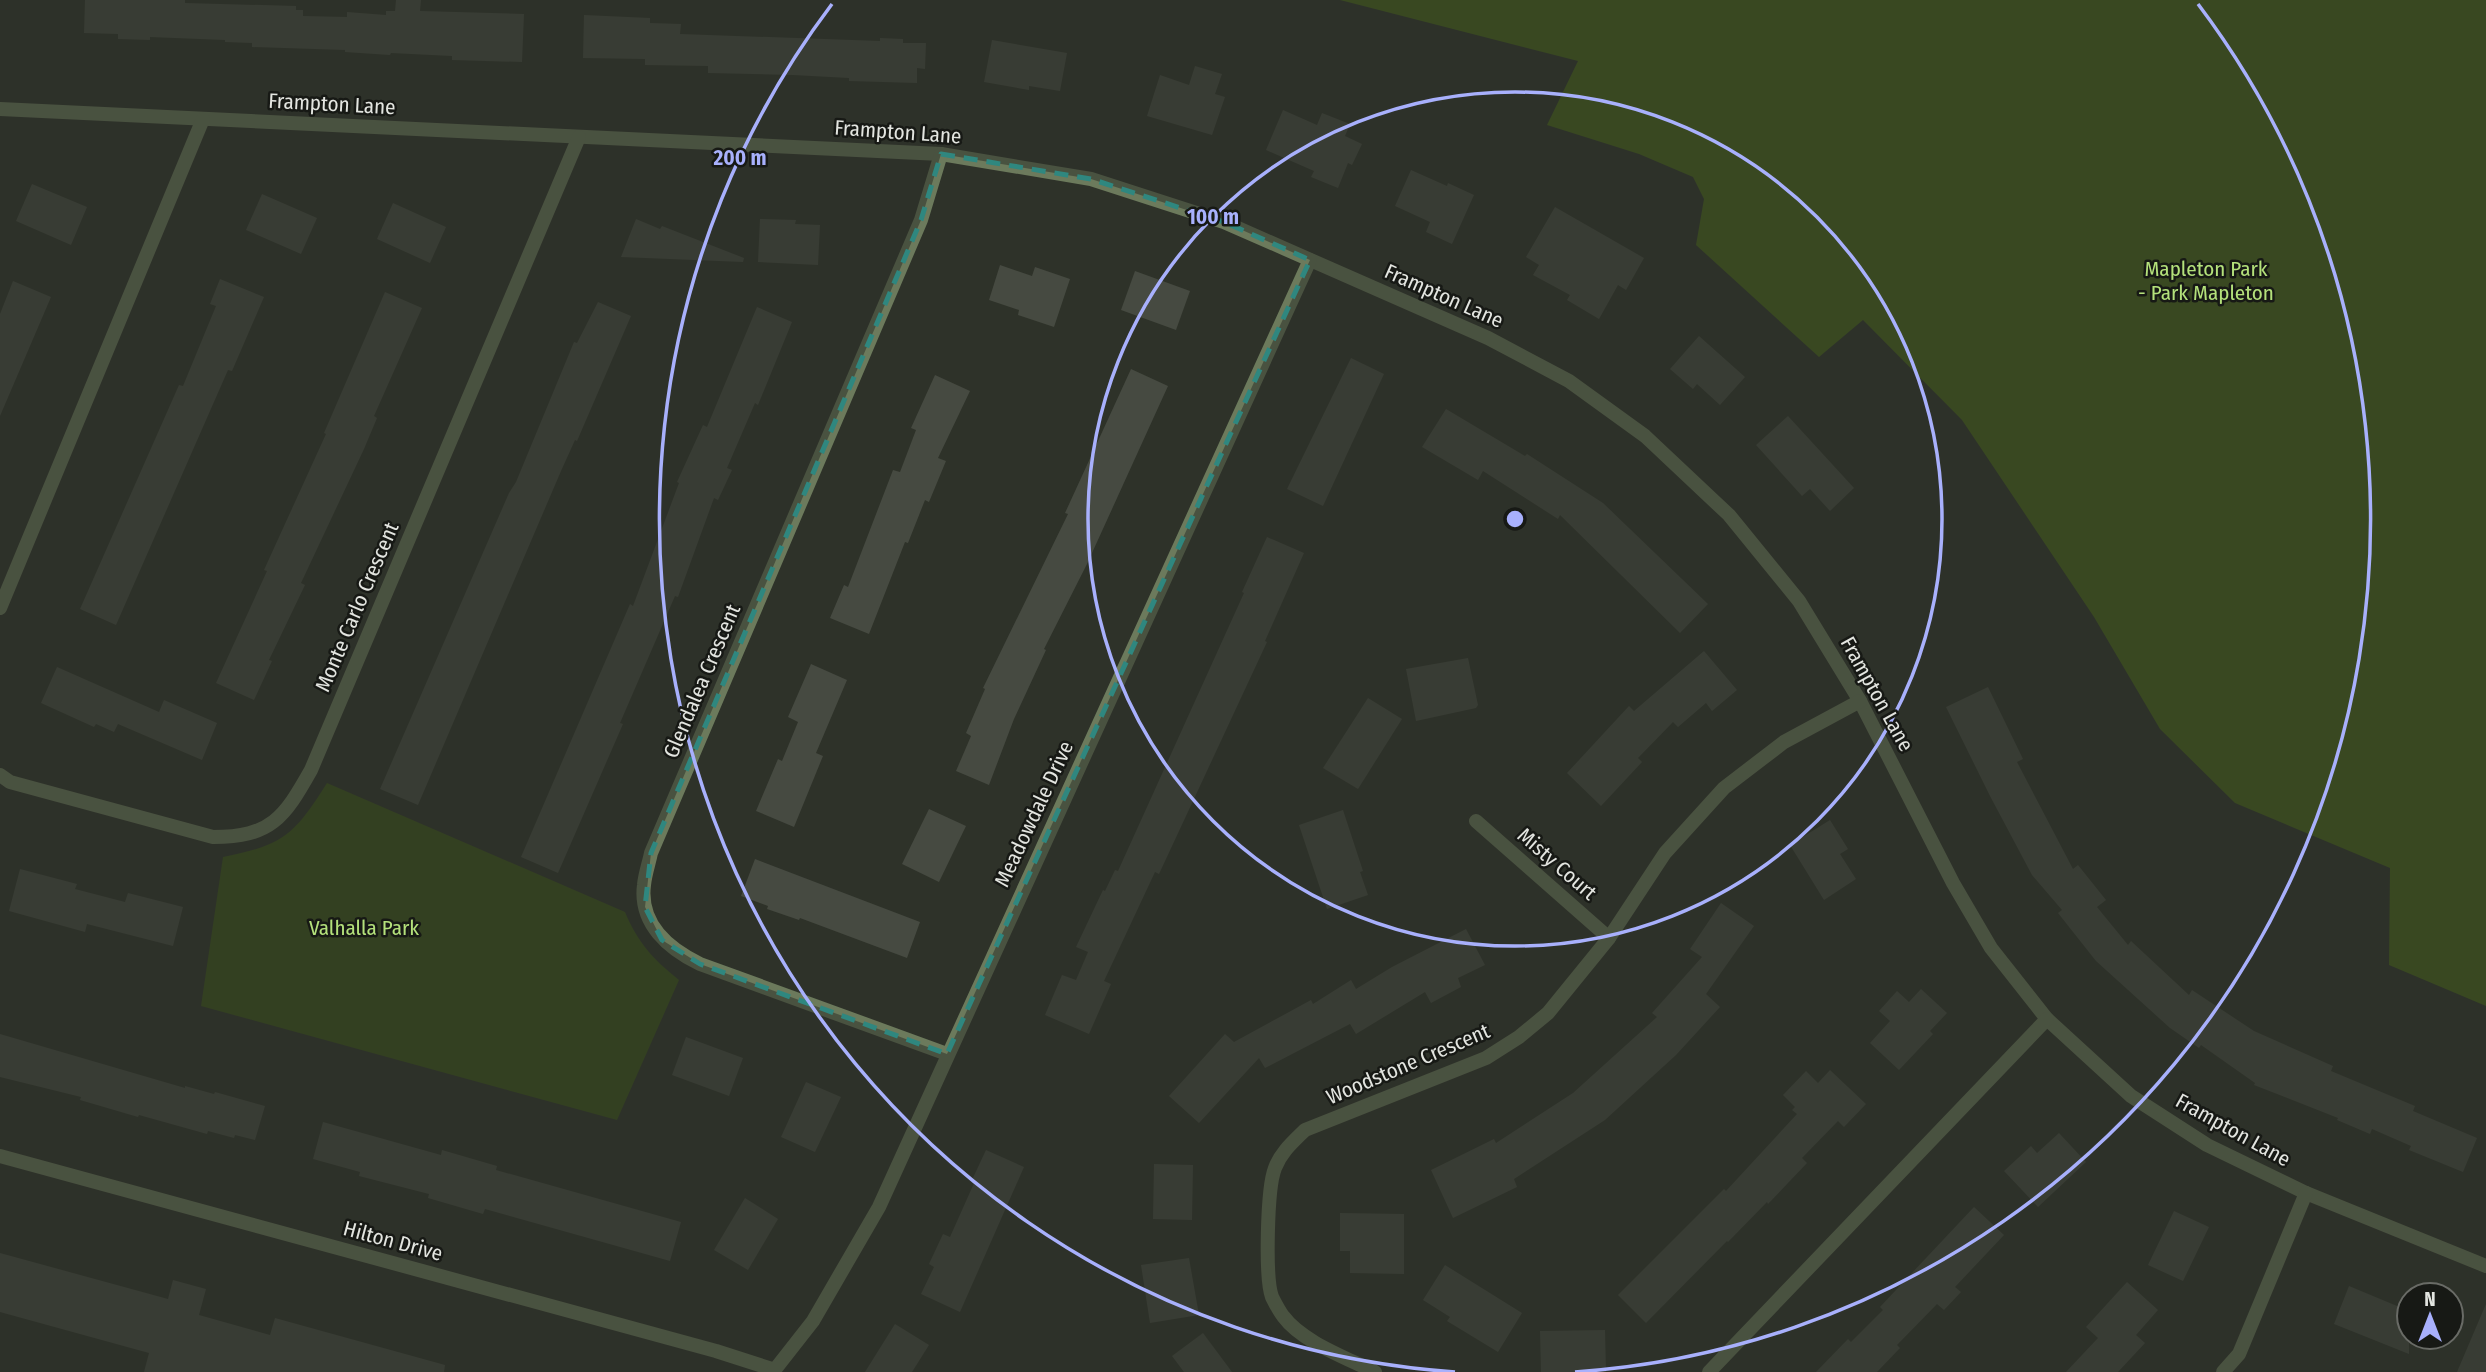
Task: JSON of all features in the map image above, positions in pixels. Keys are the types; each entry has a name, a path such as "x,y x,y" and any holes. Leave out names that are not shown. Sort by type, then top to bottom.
{"street":[{"name":"Frampton Lane","path":"0,109 941,153 1091,179 1224,222 1489,338 1569,381 1645,436 1729,515 1799,601 1860,701 1953,883 1992,948 2047,1019 2132,1096 2207,1145 2306,1193 2486,1266"},
{"path":"0,608 203,119"},
{"name":"Monte Carlo Crescent","path":"0,775 10,782 213,837 238,837 266,828 290,807 311,770 579,137"},
{"name":"Glendalea Crescent","path":"941,153 921,220 651,853 643,887 645,907 652,923 662,940 677,953 700,964 947,1054"},
{"name":"Meadowdale Drive","path":"774,1371 813,1321 879,1207 1310,260"},
{"name":"Woodstone Crescent","path":"1375,1372 1303,1335 1284,1318 1272,1297 1269,1277 1270,1189 1278,1159 1305,1130 1486,1058 1518,1037 1548,1013 1609,938 1665,853 1724,788 1784,742 1860,701"},
{"name":"Misty Court","path":"1476,821 1609,938"},
{"path":"1709,1372 2047,1019"},
{"name":"Hilton Drive","path":"0,1156 690,1343 774,1371"},
{"path":"2223,1372 2239,1354 2306,1193"}],"highlighted area":[{"path":"941,154 1091,179 1224,222 1310,260 947,1054 700,964 662,940 645,907 651,853 921,220"}],"green space":[{"name":"Mapleton Park - Park Mapleton","path":"1340,0 2486,0 2486,1006 2389,965 2390,868 2235,803 2160,729 2094,617 1962,420 1863,320 1819,357 1696,245 1704,199 1693,177 1639,154 1547,125 1578,61"},
{"name":"Valhalla Park","path":"327,783 625,912 647,950 679,980 617,1120 201,1006 223,857 260,848 286,835 305,815"}],"building":[{"path":"85,0 185,0 185,3 296,6 296,10 303,10 303,16 347,17 347,12 386,15 386,11 395,11 396,0 421,0 420,11 524,14 522,62 452,60 452,56 390,55 345,50 252,47 252,43 225,40 150,37 150,40 118,39 118,34 84,33"},
{"path":"584,15 650,18 650,23 681,24 680,34 880,41 880,38 903,39 903,43 926,43 925,69 917,68 917,83 849,81 849,78 708,73 708,66 645,65 645,59 583,58"},
{"path":"992,40 1067,53 1060,91 1029,86 1029,90 984,82"},
{"path":"1195,66 1222,74 1215,94 1225,97 1212,135 1147,116 1160,75 1189,85"},
{"path":"1283,110 1317,125 1322,113 1350,124 1345,136 1362,144 1352,165 1348,163 1338,188 1311,177 1314,171 1266,150"},
{"path":"1411,170 1474,195 1452,244 1426,232 1430,222 1395,206"},
{"path":"32,184 87,207 71,245 16,221"},
{"path":"262,194 317,218 301,254 246,230"},
{"path":"393,203 446,227 430,263 377,239"},
{"path":"1555,207 1644,258 1626,290 1618,285 1599,319 1567,300 1570,295 1533,275 1539,265 1526,257"},
{"path":"636,219 660,229 662,226 744,258 743,262 621,257"},
{"path":"760,219 796,220 795,224 820,225 818,265 758,262"},
{"path":"1000,265 1032,276 1035,267 1070,279 1054,327 1018,315 1019,310 989,300"},
{"path":"1135,271 1190,291 1176,330 1121,310"},
{"path":"220,279 264,297 232,371 228,370 116,625 80,609 179,385 183,386 216,306 210,304"},
{"path":"13,281 51,297 0,416 0,314"},
{"path":"385,292 422,308 374,416 377,418 364,449 301,583 305,585 269,660 272,661 254,700 216,683 267,571 264,570 326,434 324,433"},
{"path":"598,302 631,316 577,441 575,440 561,471 418,805 380,789 516,482 574,342 577,343"},
{"path":"757,307 792,322 758,405 755,403 727,468 732,470 718,500 714,498 678,597 675,596 558,873 521,857 630,604 633,606 679,483 677,482 703,425 707,427"},
{"path":"1699,336 1745,377 1720,405 1697,384 1693,389 1670,369"},
{"path":"1351,358 1384,374 1323,506 1287,489"},
{"path":"1131,369 1168,386 1087,564 1044,649 1046,650 1014,719 989,785 956,771 971,736 966,733 985,689 983,688 1068,514 1065,513"},
{"path":"935,375 970,391 938,458 946,461 929,502 925,500 908,543 905,542 869,634 830,618 844,585 848,587 893,470 900,472 916,430 911,428"},
{"path":"1446,409 1525,456 1527,454 1603,503 1708,604 1680,633 1560,515 1558,519 1483,471 1478,480 1422,447"},
{"path":"1788,416 1854,488 1830,511 1810,489 1802,496 1756,445"},
{"path":"1267,537 1304,553 1265,641 1267,642 1159,874 1155,872 1104,981 1111,984 1089,1034 1045,1015 1062,975 1076,980 1088,952 1076,947 1103,890 1105,891 1115,870 1118,871"},
{"path":"1704,651 1737,690 1712,711 1706,703 1678,727 1673,722 1638,758 1642,762 1601,806 1567,773 1629,706 1634,711"},
{"path":"1468,658 1478,705 1476,708 1416,721 1406,669"},
{"path":"811,664 847,680 816,753 823,756 794,827 756,811 778,759 782,761 798,722 788,717"},
{"path":"57,667 159,712 164,700 217,723 202,760 118,724 114,732 96,724 94,727 41,703"},
{"path":"1988,687 2023,759 2017,762 2073,869 2078,865 2106,900 2097,907 2128,945 2131,941 2189,995 2192,990 2254,1031 2333,1066 2331,1071 2415,1106 2413,1111 2477,1138 2463,1172 2409,1150 2411,1146 2372,1129 2370,1134 2337,1120 2338,1118 2254,1085 2255,1083 2201,1045 2199,1048 2170,1028 2096,961 2058,913 2062,910 2032,875 1946,707"},
{"path":"1368,698 1402,719 1358,789 1323,768"},
{"path":"929,809 966,826 939,882 902,864"},
{"path":"1343,810 1368,895 1327,909 1299,825"},
{"path":"1830,820 1848,849 1840,854 1856,879 1824,900 1790,845"},
{"path":"755,859 920,922 907,958 800,918 799,920 767,909 768,906 741,896"},
{"path":"20,869 77,884 75,889 125,902 128,893 183,907 173,946 87,924 85,932 9,911"},
{"path":"1721,903 1754,926 1706,994 1720,1007 1676,1055 1605,1120 1514,1179 1517,1187 1453,1218 1431,1170 1494,1139 1496,1143 1573,1093 1657,1017 1652,1013 1702,957 1690,949"},
{"path":"1466,929 1485,965 1458,978 1461,987 1431,1003 1425,992 1356,1034 1350,1024 1265,1068 1259,1058 1199,1123 1169,1096 1225,1034 1234,1042 1311,1000 1313,1004 1351,980 1356,989"},
{"path":"1921,989 1947,1013 1930,1031 1933,1034 1899,1070 1870,1043 1890,1021 1879,1011 1897,991 1909,1002"},
{"path":"0,1034 185,1088 214,1094 215,1092 265,1106 255,1140 208,1131 207,1134 139,1115 138,1117 80,1100 81,1097 0,1077"},
{"path":"686,1037 743,1058 729,1096 672,1075"},
{"path":"1830,1070 1866,1104 1844,1127 1838,1121 1802,1158 1807,1163 1646,1323 1618,1295 1724,1189 1726,1191 1797,1114 1792,1110 1795,1107 1783,1095 1806,1071 1818,1083"},
{"path":"806,1082 841,1097 815,1152 781,1137"},
{"path":"323,1122 441,1155 442,1150 497,1166 496,1170 681,1222 670,1261 485,1209 483,1214 428,1198 429,1194 359,1176 360,1172 313,1159"},
{"path":"2059,1133 2086,1162 2038,1207 2004,1171 2031,1146 2037,1153"},
{"path":"986,1150 1024,1167 960,1312 921,1294 934,1267 929,1264 943,1234 950,1237"},
{"path":"1154,1164 1193,1165 1192,1220 1153,1219"},
{"path":"745,1198 778,1219 748,1270 714,1250"},
{"path":"1974,1207 2004,1235 1955,1287 1961,1292 1944,1310 1937,1304 1897,1345 1900,1348 1877,1372 1816,1372 1848,1339 1851,1342 1883,1310 1880,1307"},
{"path":"2174,1211 2209,1227 2183,1281 2148,1265"},
{"path":"1340,1213 1404,1214 1404,1274 1350,1273 1350,1251 1340,1251"},
{"path":"0,1253 168,1299 173,1280 206,1289 199,1315 270,1335 275,1318 445,1365 444,1372 144,1372 149,1353 0,1312"},
{"path":"1189,1258 1199,1315 1150,1323 1141,1265"},
{"path":"1445,1265 1522,1313 1498,1352 1447,1321 1450,1317 1423,1300"},
{"path":"2127,1282 2158,1310 2136,1335 2145,1343 2118,1372 2066,1372 2098,1338 2086,1327"},
{"path":"2349,1286 2395,1305 2395,1348 2334,1324"},
{"path":"2486,1304 2486,1372 2457,1372"},
{"path":"895,1324 929,1345 912,1372 865,1372"},
{"path":"1605,1330 1606,1372 1541,1372 1540,1331"},
{"path":"1203,1333 1232,1372 1184,1372 1172,1356"}]}
